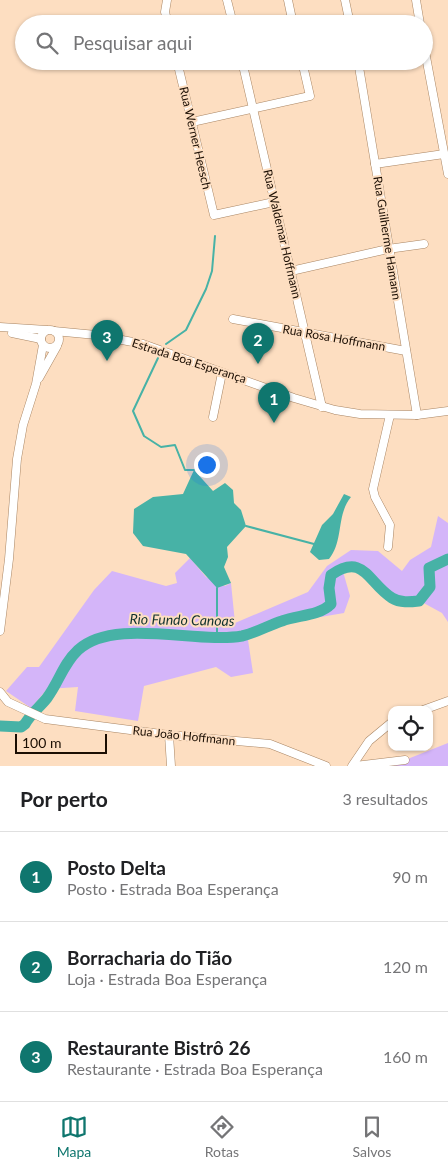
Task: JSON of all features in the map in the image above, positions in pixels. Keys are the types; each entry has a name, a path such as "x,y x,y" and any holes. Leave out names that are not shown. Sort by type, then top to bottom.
{"street":[{"path":"166,0 166,15"},
{"path":"227,0 231,15"},
{"path":"288,0 291,15"},
{"path":"345,0 348,15"},
{"path":"416,0 418,15"},
{"name":"Rua Werner Heesch","path":"179,70 214,215 274,202"},
{"name":"Rua Waldemar Hoffmann","path":"244,70 322,407"},
{"path":"192,122 254,110 310,96 304,70"},
{"name":"Rua Guilherme Hamann","path":"359,70 417,415"},
{"path":"428,70 448,174"},
{"path":"375,164 444,154"},
{"path":"291,271 388,249 424,244"},
{"name":"Rua Rosa Hoffmann","path":"233,319 406,351"},
{"name":"Estrada Boa Esperança","path":"0,327 76,332 143,344 322,407 348,413 417,415 448,411"},
{"path":"0,631 9,559 14,473 23,425 36,384 42,342 50,331 58,343"},
{"path":"0,332 42,342 48,349 76,332"},
{"path":"36,384 58,343"},
{"path":"213,417 222,373"},
{"path":"388,547 390,525 375,497 373,489 390,415"},
{"name":"Rua João Hoffmann","path":"0,692 8,702 26,712 58,722 270,744 306,762 326,766"},
{"path":"433,706 448,701"},
{"path":"354,766 369,741 388,725"},
{"path":"169,735 171,766"},
{"path":"354,766 405,760"}],"shaded area":[{"path":"438,516 448,523 448,622 442,613 420,601 393,598 365,571 354,565 342,568 350,596 344,613 285,623 248,640 253,673 231,677 216,667 144,686 138,721 75,711 78,687 47,689 31,708 6,691 27,667 39,667 94,590 112,571 166,586 177,583 175,573 190,558 206,577 225,586 231,583 235,623 308,592 327,566 351,550 378,551 402,571 410,560 431,547"},
{"path":"448,743 448,766 355,766 405,760 428,751 433,751 433,749"}],"water":[{"path":"194,470 213,491 225,483 233,490 234,503 241,510 246,526 227,547 228,557 224,567 231,583 217,588 186,554 143,546 133,533 134,509 153,497 183,494"},
{"path":"344,494 351,497 343,512 334,552 329,559 319,560 310,552 322,525 333,514"}],"waterway":[{"path":"166,344 186,330 206,289 212,271 215,236"},
{"path":"158,358 133,411 144,436 161,447 175,445 185,470 194,470"},
{"path":"246,526 314,544"},
{"name":"Rio Fundo Canoas","path":"0,726 21,727 25,724 47,698 73,655 93,640 112,635 134,633 224,638 247,635 282,621 326,608 331,604 329,588 331,575 351,567 365,572 384,592 395,600 405,602 419,601 430,587 429,568 448,559"},
{"path":"217,588 217,637"}],"place":[{"name":"Restaurante Bistrô 26","path":"107,361"},
{"name":"Borracharia do Tião","path":"258,364"},
{"name":"Posto Delta","path":"274,423"}]}
